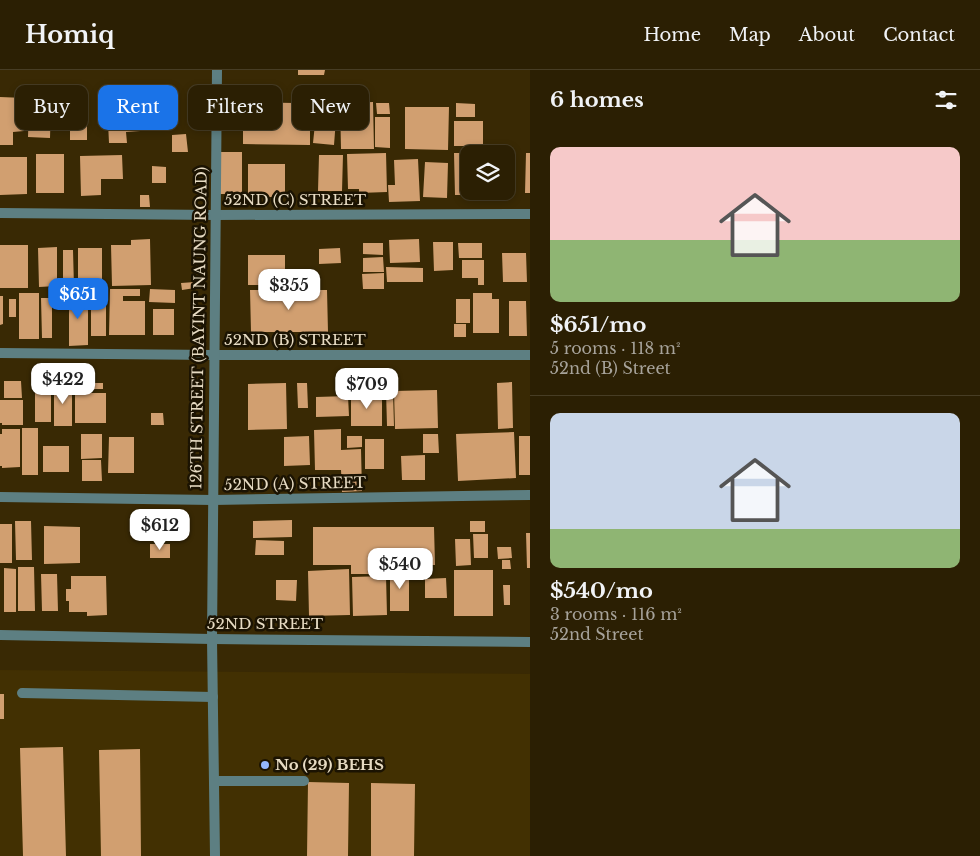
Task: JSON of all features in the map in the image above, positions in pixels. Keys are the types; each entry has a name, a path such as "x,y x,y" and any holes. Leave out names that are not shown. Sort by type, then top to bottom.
{"street":[{"name":"126TH STREET (BAYINT NAUNG ROAD)","path":"215,856 212,639 217,70"},
{"name":"52ND (C) STREET","path":"0,213 215,215 530,214"},
{"name":"52ND (B) STREET","path":"0,353 530,356"},
{"name":"52ND (A) STREET","path":"0,497 213,500 530,495"},
{"name":"52ND STREET","path":"0,635 530,642"},
{"path":"22,693 213,697"},
{"path":"214,781 304,781"}],"shaded area":[{"name":"No (29) BEHS","path":"0,670 530,674 530,856 0,856"}],"building":[{"path":"298,70 325,70 324,75 298,75"},
{"path":"0,97 15,98 15,130 24,131 13,132 13,145 0,145"},
{"path":"369,102 373,102 374,149 341,149 341,130 369,130"},
{"path":"282,103 292,103 292,130 310,130 310,145 243,144 243,130 282,130"},
{"path":"376,103 389,103 390,114 377,114"},
{"path":"456,103 475,104 475,117 456,117"},
{"path":"405,107 449,107 448,150 405,149"},
{"path":"375,117 390,117 390,148 375,147"},
{"path":"454,121 483,121 483,145 454,146"},
{"path":"28,130 50,130 50,138 28,137"},
{"path":"70,130 87,130 87,140 70,140"},
{"path":"108,130 140,130 126,132 127,143 109,143"},
{"path":"314,130 335,130 334,145 313,143"},
{"path":"186,134 188,152 172,152 172,135"},
{"path":"220,152 242,152 242,194 220,194"},
{"path":"386,153 387,192 359,193 359,189 348,189 347,154"},
{"path":"454,153 460,153 460,195 455,195"},
{"path":"526,153 530,153 530,193 525,193"},
{"path":"36,154 64,154 64,193 36,193"},
{"path":"122,155 123,179 101,179 101,195 81,196 80,156"},
{"path":"319,155 343,155 342,191 318,191"},
{"path":"0,157 27,157 27,194 0,195"},
{"path":"418,159 420,201 389,202 388,185 395,185 394,160"},
{"path":"425,162 448,163 447,198 423,197"},
{"path":"248,164 285,164 285,197 248,197"},
{"path":"152,166 166,167 166,183 152,183"},
{"path":"140,195 149,195 150,207 140,207"},
{"path":"150,239 151,285 112,286 111,245 131,245 131,240"},
{"path":"419,239 420,262 390,263 389,240"},
{"path":"433,242 453,242 453,270 434,271"},
{"path":"363,243 383,243 383,255 363,254"},
{"path":"458,243 482,243 482,258 459,258"},
{"path":"0,245 28,245 28,288 0,288"},
{"path":"57,247 57,286 39,287 38,248"},
{"path":"78,248 102,248 102,282 78,283"},
{"path":"340,248 341,263 319,264 319,249"},
{"path":"63,250 73,250 74,287 63,287"},
{"path":"502,253 526,253 527,282 503,282"},
{"path":"248,255 285,255 285,281 271,280 271,283 264,285 248,285"},
{"path":"383,257 384,272 363,272 363,258"},
{"path":"462,260 484,260 484,285 478,285 478,278 462,278"},
{"path":"386,267 423,268 423,282 387,282"},
{"path":"384,273 384,289 363,289 362,274"},
{"path":"195,282 195,288 182,290 181,283"},
{"path":"110,289 140,289 140,296 123,296 123,301 145,301 145,335 109,335"},
{"path":"150,289 175,290 175,303 149,302"},
{"path":"250,290 327,290 328,332 251,332"},
{"path":"19,293 39,293 39,339 19,339"},
{"path":"91,293 106,294 106,336 91,336"},
{"path":"473,293 492,293 492,299 499,299 499,333 473,333"},
{"path":"69,294 88,294 88,345 69,346"},
{"path":"0,296 3,296 3,324 0,325"},
{"path":"41,298 52,298 52,338 42,338"},
{"path":"9,299 16,299 16,317 9,317"},
{"path":"456,299 470,299 470,323 456,323"},
{"path":"509,301 526,301 527,336 509,336"},
{"path":"153,309 174,309 174,335 153,335"},
{"path":"454,324 466,324 466,337 454,337"},
{"path":"4,381 21,381 22,398 4,398"},
{"path":"35,382 51,382 51,422 35,422"},
{"path":"512,382 513,428 498,429 497,383"},
{"path":"82,383 103,383 103,389 83,389"},
{"path":"286,383 287,429 248,430 248,384"},
{"path":"297,383 307,383 308,408 298,408"},
{"path":"54,384 72,384 72,426 54,426"},
{"path":"337,386 348,386 348,393 337,393"},
{"path":"437,390 438,428 395,429 394,391"},
{"path":"386,391 393,391 394,426 387,426"},
{"path":"75,393 106,393 106,423 75,423"},
{"path":"382,394 382,426 351,426 351,395"},
{"path":"348,396 349,416 316,417 316,397"},
{"path":"0,400 23,400 23,425 2,425 0,423"},
{"path":"151,413 163,413 164,425 151,425"},
{"path":"22,428 38,428 38,475 22,475"},
{"path":"2,429 20,429 20,467 2,468 0,466 0,434 2,434"},
{"path":"341,429 341,450 361,449 362,491 342,492 341,470 315,470 314,430"},
{"path":"514,432 516,478 458,481 456,434"},
{"path":"81,434 102,434 102,458 81,459"},
{"path":"423,434 438,434 439,453 423,453"},
{"path":"309,436 310,465 284,466 284,437"},
{"path":"347,436 362,436 362,447 347,448"},
{"path":"519,436 530,436 530,475 519,475"},
{"path":"109,437 134,437 134,473 108,473"},
{"path":"365,439 384,439 384,469 365,469"},
{"path":"43,446 69,446 69,472 43,472"},
{"path":"425,455 425,480 402,480 401,456"},
{"path":"82,460 101,460 102,481 82,481"},
{"path":"292,520 292,537 253,538 253,521"},
{"path":"15,521 31,521 32,560 16,560"},
{"path":"470,521 485,521 485,532 470,532"},
{"path":"0,524 12,524 12,563 0,563"},
{"path":"44,526 80,527 80,563 44,564"},
{"path":"313,527 434,527 435,565 384,565 384,574 351,574 351,565 313,565"},
{"path":"526,533 530,533 530,568 527,568"},
{"path":"473,534 488,534 488,558 474,558"},
{"path":"455,539 470,539 471,565 456,566"},
{"path":"256,540 284,541 284,555 255,555"},
{"path":"150,544 170,544 170,558 150,558"},
{"path":"497,547 511,547 512,558 498,559"},
{"path":"502,560 510,560 511,569 502,569"},
{"path":"18,567 34,567 35,611 18,611"},
{"path":"4,568 16,569 16,612 4,612"},
{"path":"349,569 350,615 309,616 308,571"},
{"path":"390,570 409,570 409,611 390,611"},
{"path":"454,570 493,570 493,616 454,616"},
{"path":"41,574 57,574 58,611 42,611"},
{"path":"71,576 106,576 107,615 87,616 87,612 69,612 69,601 66,601 66,589 71,589"},
{"path":"386,576 387,615 353,616 352,577"},
{"path":"446,578 447,598 425,598 425,579"},
{"path":"276,580 297,580 296,601 276,600"},
{"path":"503,585 510,585 510,605 504,605"},
{"path":"0,694 4,694 4,719 0,719"},
{"path":"63,747 66,856 23,856 20,748"},
{"path":"140,749 141,856 101,856 99,750"},
{"path":"308,782 349,783 348,856 307,856"},
{"path":"371,783 415,784 414,856 371,856"}],"place":[{"name":"No (29) BEHS","path":"265,765"}]}
